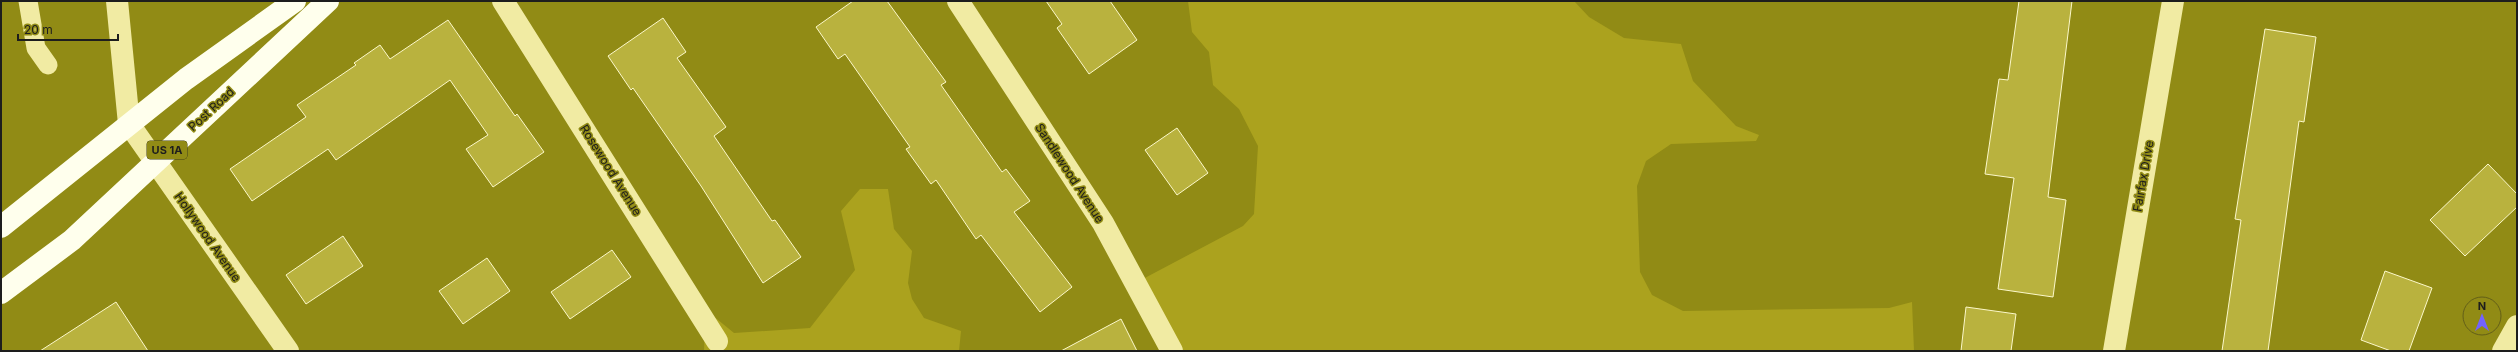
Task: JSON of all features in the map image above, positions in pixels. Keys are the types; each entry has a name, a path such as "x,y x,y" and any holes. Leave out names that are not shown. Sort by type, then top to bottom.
{"main road":[{"path":"6,221 186,79 295,1"},
{"name":"Post Road","path":"1,294 72,240 328,1"}],"street":[{"path":"117,1 129,124"},
{"name":"Rosewood Avenue","path":"503,1 717,341"},
{"name":"Sandlewood Avenue","path":"958,1 1103,223 1172,351"},
{"name":"Fairfax Drive","path":"2114,351 2173,1"},
{"name":"Hollywood Avenue","path":"129,124 288,351"},
{"path":"2503,351 2517,326"}],"lane":[{"path":"28,1 36,48 48,65"}],"shaded area":[{"path":"1188,1 1574,1 1589,17 1624,38 1681,44 1693,81 1736,126 1759,135 1756,141 1671,144 1646,161 1637,186 1640,272 1652,295 1683,311 1889,308 1912,302 1914,351 1177,351 1141,280 1243,226 1254,214 1258,146 1239,109 1213,85 1209,52 1192,32"},
{"path":"860,189 888,189 894,229 912,251 908,283 912,299 924,318 961,331 959,351 704,351 705,325 712,315 734,333 810,328 855,270 841,211"}],"building":[{"path":"853,1 887,1 946,82 941,85 1002,172 1006,169 1030,201 1014,212 1072,287 1040,312 981,235 976,239 936,180 931,184 906,149 910,147 845,54 838,59 816,27"},
{"path":"1046,1 1110,1 1137,40 1089,74 1057,28 1062,24"},
{"path":"2019,1 2072,1 2048,197 2066,200 2053,297 1998,289 2014,178 1985,174 1999,79 2008,80"},
{"path":"663,18 686,52 677,58 726,127 714,136 772,221 775,220 801,257 763,283 701,186 633,88 631,90 608,56"},
{"path":"448,20 515,116 517,114 544,152 493,187 466,149 488,135 450,80 336,160 328,149 252,201 230,169 306,117 297,105 356,65 354,63 380,45 390,59"},
{"path":"2265,29 2316,37 2304,122 2299,121 2268,351 2222,351 2241,220 2235,219"},
{"path":"1177,128 1208,173 1177,195 1145,150"},
{"path":"2488,164 2517,194 2517,207 2465,256 2430,220"},
{"path":"343,236 363,266 306,304 286,275"},
{"path":"612,250 631,277 570,319 551,292"},
{"path":"487,258 510,291 463,324 439,291"},
{"path":"2385,271 2432,288 2409,351 2391,351 2361,340"},
{"path":"116,302 148,351 40,351"},
{"path":"1966,307 2016,314 2011,351 1961,351"},
{"path":"1121,319 1137,351 1061,351"}]}
